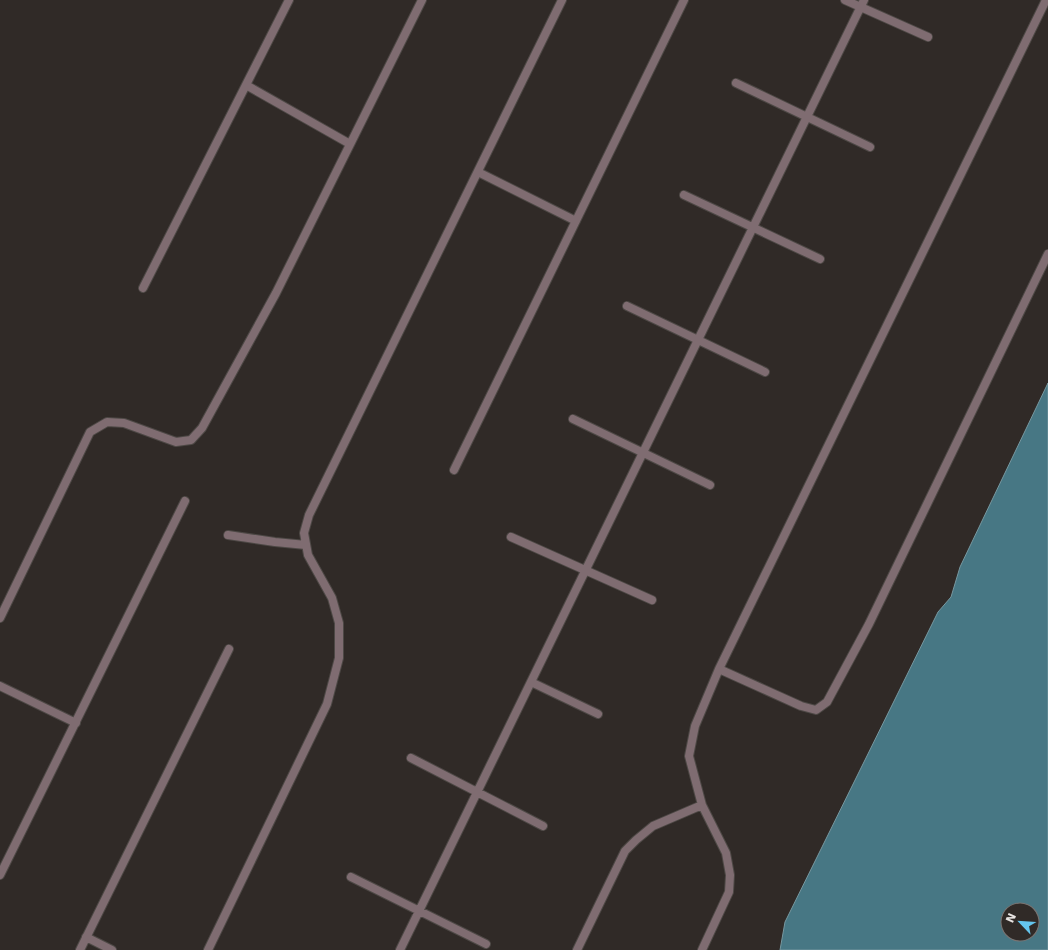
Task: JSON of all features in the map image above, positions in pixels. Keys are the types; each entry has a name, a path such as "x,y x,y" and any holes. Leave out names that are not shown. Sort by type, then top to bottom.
{"street":[{"path":"143,288 289,0"},
{"path":"0,618 90,432 107,422 124,423 176,442 191,440 202,428 276,293 422,0"},
{"path":"208,950 327,704 339,658 339,623 332,598 308,555 304,533 309,516 562,0"},
{"path":"454,470 684,0"},
{"path":"845,0 862,4 928,37"},
{"path":"702,950 729,892 730,875 726,853 702,805 689,756 694,726 719,669 1046,0"},
{"path":"400,950 862,4"},
{"path":"736,83 870,147"},
{"path":"246,86 350,144"},
{"path":"478,172 576,221"},
{"path":"684,195 820,260"},
{"path":"719,669 801,706 816,710 827,702 873,617 1048,254"},
{"path":"627,306 765,372"},
{"path":"573,419 710,485"},
{"path":"0,875 185,501"},
{"path":"228,535 275,542 306,544"},
{"path":"511,537 652,600"},
{"path":"80,950 229,649"},
{"path":"531,682 598,714"},
{"path":"0,686 76,723"},
{"path":"411,758 543,826"},
{"path":"578,950 626,851 636,840 653,826 702,805"},
{"path":"352,877 486,944"},
{"path":"86,937 112,950"}],"water":[{"path":"1048,383 1048,950 780,950 785,922 938,612 951,597 960,567"}]}
